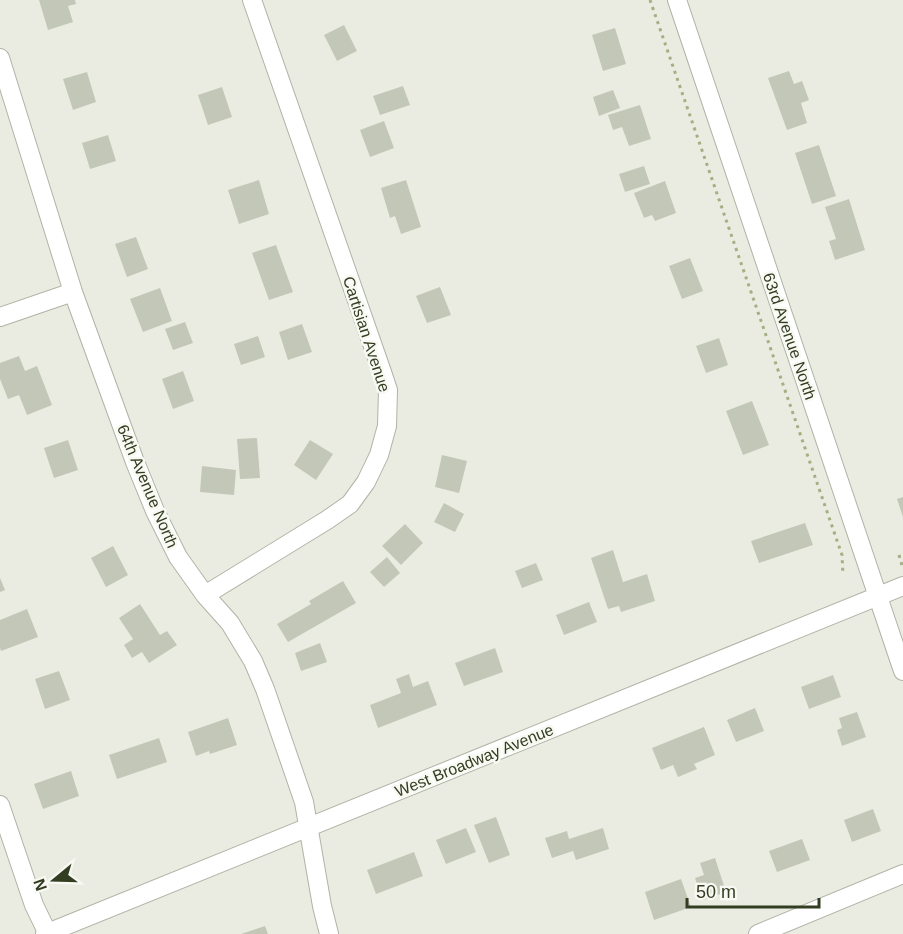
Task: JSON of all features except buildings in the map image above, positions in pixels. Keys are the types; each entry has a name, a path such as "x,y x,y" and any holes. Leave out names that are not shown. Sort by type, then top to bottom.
{"street":[{"name":"Cartisian Avenue","path":"205,595 350,504 366,482 379,455 387,426 388,390 252,0"},
{"name":"63rd Avenue North","path":"677,0 903,671"},
{"name":"64th Avenue North","path":"0,58 73,292 155,511 178,557 205,595 230,623 253,661 265,689 304,802 328,934"},
{"path":"0,317 73,292"},
{"name":"West Broadway Avenue","path":"47,934 903,586"},
{"path":"0,805 34,905 47,934"},
{"path":"758,934 903,874"}],"path":[{"path":"650,0 842,555 843,575"},
{"path":"899,555 903,569"}]}
